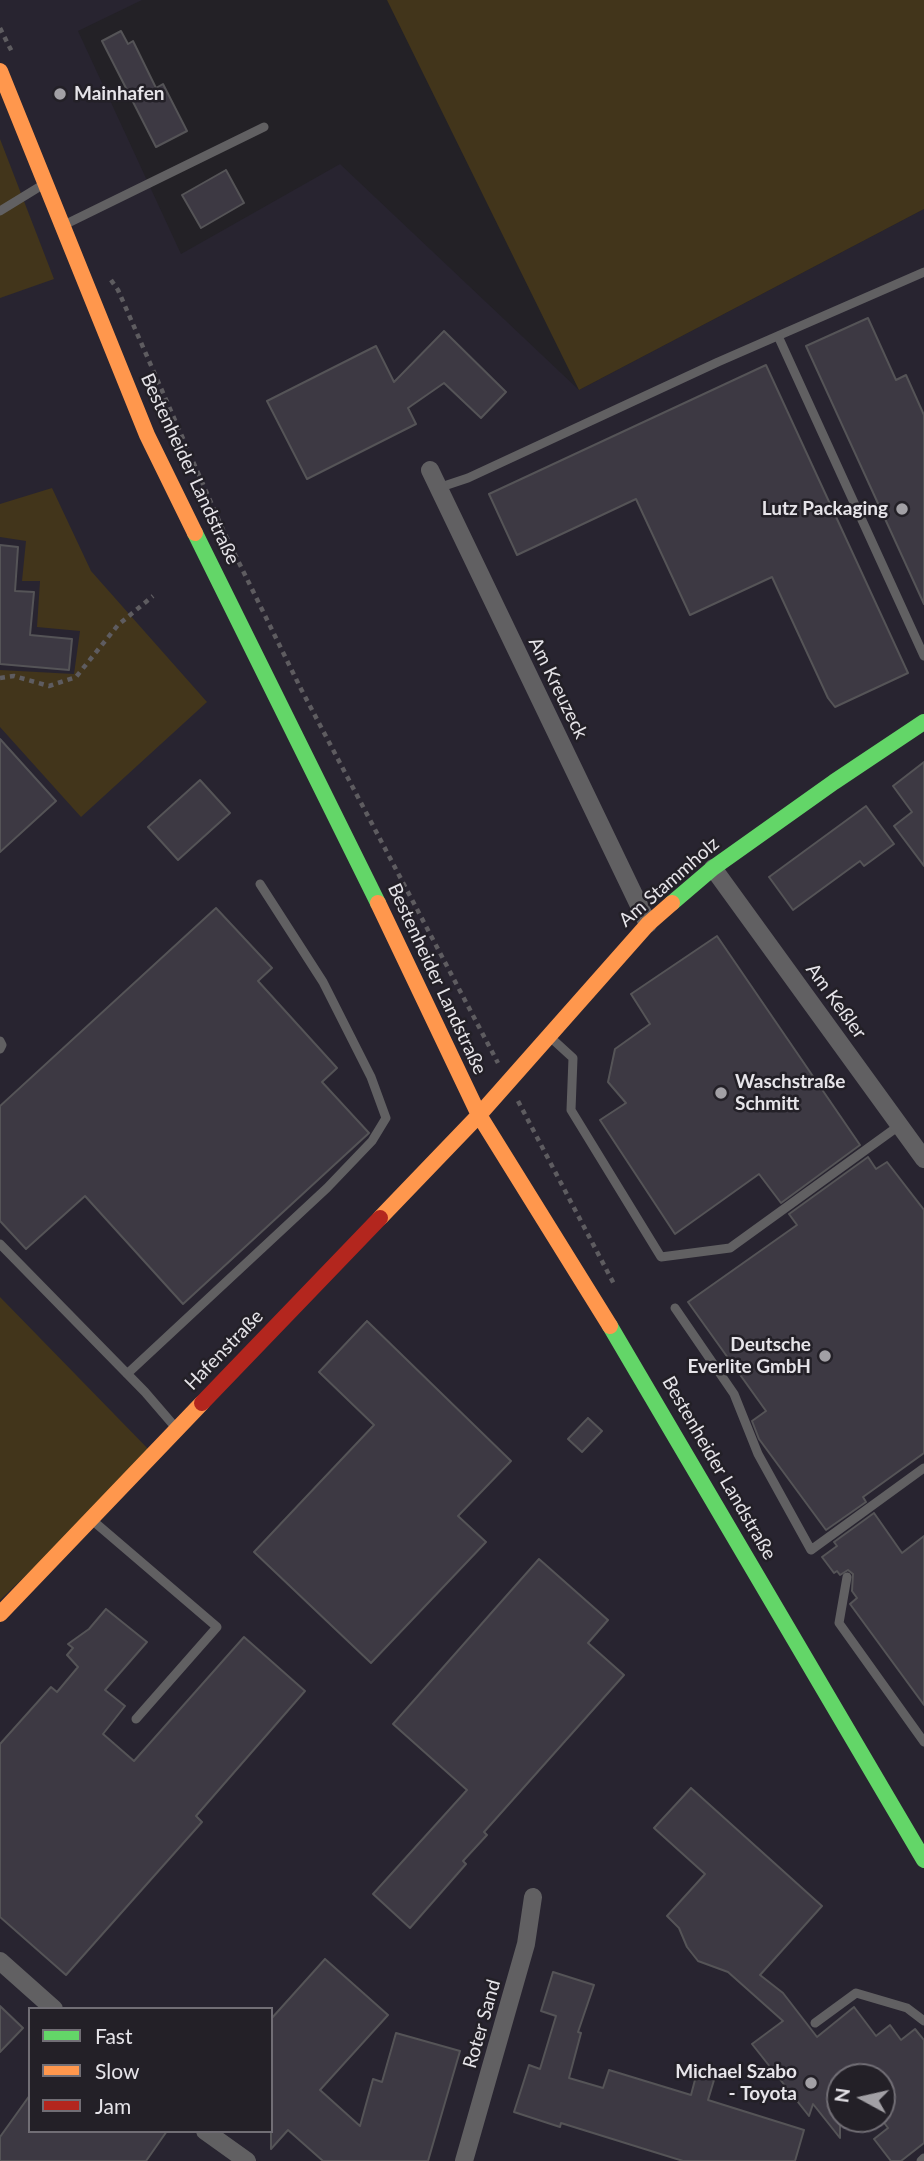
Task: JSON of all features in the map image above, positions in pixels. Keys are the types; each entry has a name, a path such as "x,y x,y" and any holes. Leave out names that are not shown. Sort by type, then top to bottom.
{"main road":[{"name":"Bestenheider Landstraße","path":"0,71 147,435 352,849 479,1115 628,1354 924,1860"},
{"name":"Am Stammholz","path":"479,1115 648,924 713,868 924,722"},
{"name":"Hafenstraße","path":"0,1614 479,1115"}],"street":[{"name":"Am Kreuzeck","path":"430,470 648,924"},
{"name":"Am Keßler","path":"713,868 924,1159"},
{"name":"Roter Sand","path":"464,2161 526,1944 533,1897"},
{"path":"0,1961 52,2007"},
{"path":"208,2133 247,2161"}],"lane":[{"path":"63,225 264,127"},
{"path":"0,211 46,183"},
{"path":"438,488 468,478 924,272"},
{"path":"778,336 924,656"},
{"path":"127,1374 327,1188 372,1141 386,1118 372,1077 323,982 260,884"},
{"path":"549,1036 573,1058 572,1110 661,1257 730,1248 900,1125"},
{"path":"0,1041 0,1049"},
{"path":"0,1244 177,1429"},
{"path":"675,1308 734,1394 758,1454 811,1550 924,1468"},
{"path":"91,1519 217,1627 136,1719"},
{"path":"847,1577 839,1623 924,1742"},
{"path":"815,2023 856,1993 907,2008 924,2021"}],"path":[{"path":"0,28 17,60"},
{"path":"110,278 118,290 223,530 301,689 617,1290"},
{"path":"0,678 14,676 49,687 76,677 118,625 153,596"}],"shaded area":[{"path":"0,0 142,0 78,31 181,254 340,164 579,390 924,209 924,2161 0,2161"},
{"path":"387,0 924,0 924,209 579,390"},
{"path":"0,139 54,279 0,298"},
{"path":"52,488 91,571 207,702 81,817 0,727 0,670 74,674 80,631 37,627 40,581 22,581 26,541 0,537 0,504"},
{"path":"0,1297 153,1454 0,1600"}],"building":[{"path":"121,31 128,44 133,41 156,88 163,84 187,131 156,147 102,41"},
{"path":"226,170 244,203 201,228 182,195"},
{"name":"Lutz Packaging","path":"868,318 896,380 906,375 924,415 924,604 806,346"},
{"path":"444,331 506,392 481,418 444,383 408,408 416,424 307,479 267,401 376,346 394,382"},
{"path":"766,365 908,673 835,707 828,698 772,577 690,615 636,499 517,555 489,494"},
{"path":"0,545 18,547 15,591 34,592 30,635 72,639 69,670 0,664"},
{"path":"0,739 56,801 0,852"},
{"path":"924,762 924,866 894,826 912,812 893,786"},
{"path":"200,780 230,813 178,860 148,827"},
{"path":"866,806 894,844 864,866 860,861 793,910 769,877"},
{"path":"216,908 272,968 258,981 337,1068 322,1082 369,1133 183,1304 85,1196 26,1249 0,1221 0,1106"},
{"name":"Waschstraße Schmitt","path":"717,936 860,1145 781,1203 759,1174 675,1234 600,1120 626,1103 608,1082 615,1049 650,1024 631,994"},
{"name":"Deutsche Everlite GmbH","path":"868,1157 876,1169 887,1162 924,1210 924,1453 863,1497 866,1502 826,1530 759,1439 752,1421 766,1411 688,1302 797,1225 789,1214"},
{"path":"367,1321 511,1461 458,1516 486,1542 371,1663 254,1552 374,1425 319,1372"},
{"path":"588,1418 602,1431 582,1452 568,1439"},
{"path":"874,1513 902,1553 924,1536 924,1705 850,1604 857,1598 852,1591 853,1574 848,1570 840,1575 837,1571 834,1573 822,1557 837,1546 834,1542"},
{"path":"539,1559 608,1620 588,1643 624,1675 484,1832 487,1835 463,1861 466,1864 410,1928 373,1894 467,1790 393,1724"},
{"path":"106,1609 147,1642 105,1690 125,1706 103,1734 134,1761 244,1637 305,1691 196,1816 202,1822 66,1975 0,1917 0,1744 51,1687 57,1692 78,1667 67,1655 73,1648 68,1644 89,1629"},
{"path":"691,1788 822,1906 760,1975 783,1993 817,2037 854,2007 876,2036 890,2025 901,2040 915,2029 924,2040 924,2143 901,2161 891,2161 874,2139 882,2133 896,2133 896,2063 826,2063 826,2120 813,2104 809,2116 752,2044 783,2021 728,1972 698,1961 687,1947 679,1928 667,1916 705,1874 654,1828"},
{"path":"325,1959 388,2015 320,2090 360,2126 373,2079 382,2082 396,2033 460,2051 428,2161 323,2161 288,2130 271,2149 273,2017"},
{"path":"553,1972 594,1985 578,2032 581,2033 569,2078 603,2088 609,2070 691,2095 696,2076 703,2072 710,2074 714,2080 708,2100 804,2130 795,2161 683,2161 561,2123 560,2127 514,2112 529,2065 540,2069 556,2016 541,2011"},
{"path":"0,2006 23,2028 0,2052"},
{"path":"28,2098 28,2133 166,2133 146,2161 0,2161 0,2137"}],"traffic: fast":[{"path":"195,533 378,903"},
{"path":"672,903 713,868 924,722"},
{"path":"610,1326 924,1860"}],"traffic: slow":[{"path":"0,71 147,435 195,533"},
{"path":"378,903 479,1115 610,1326"},
{"path":"380,1218 479,1115 648,924 672,903"},
{"path":"0,1614 202,1403"}],"traffic: jam":[{"path":"202,1403 380,1218"}],"place":[{"name":"Mainhafen","path":"60,94"},
{"name":"Lutz Packaging","path":"902,509"},
{"name":"Waschstraße Schmitt","path":"721,1093"},
{"name":"Deutsche Everlite GmbH","path":"825,1356"},
{"name":"Michael Szabo - Toyota","path":"811,2083"}]}
